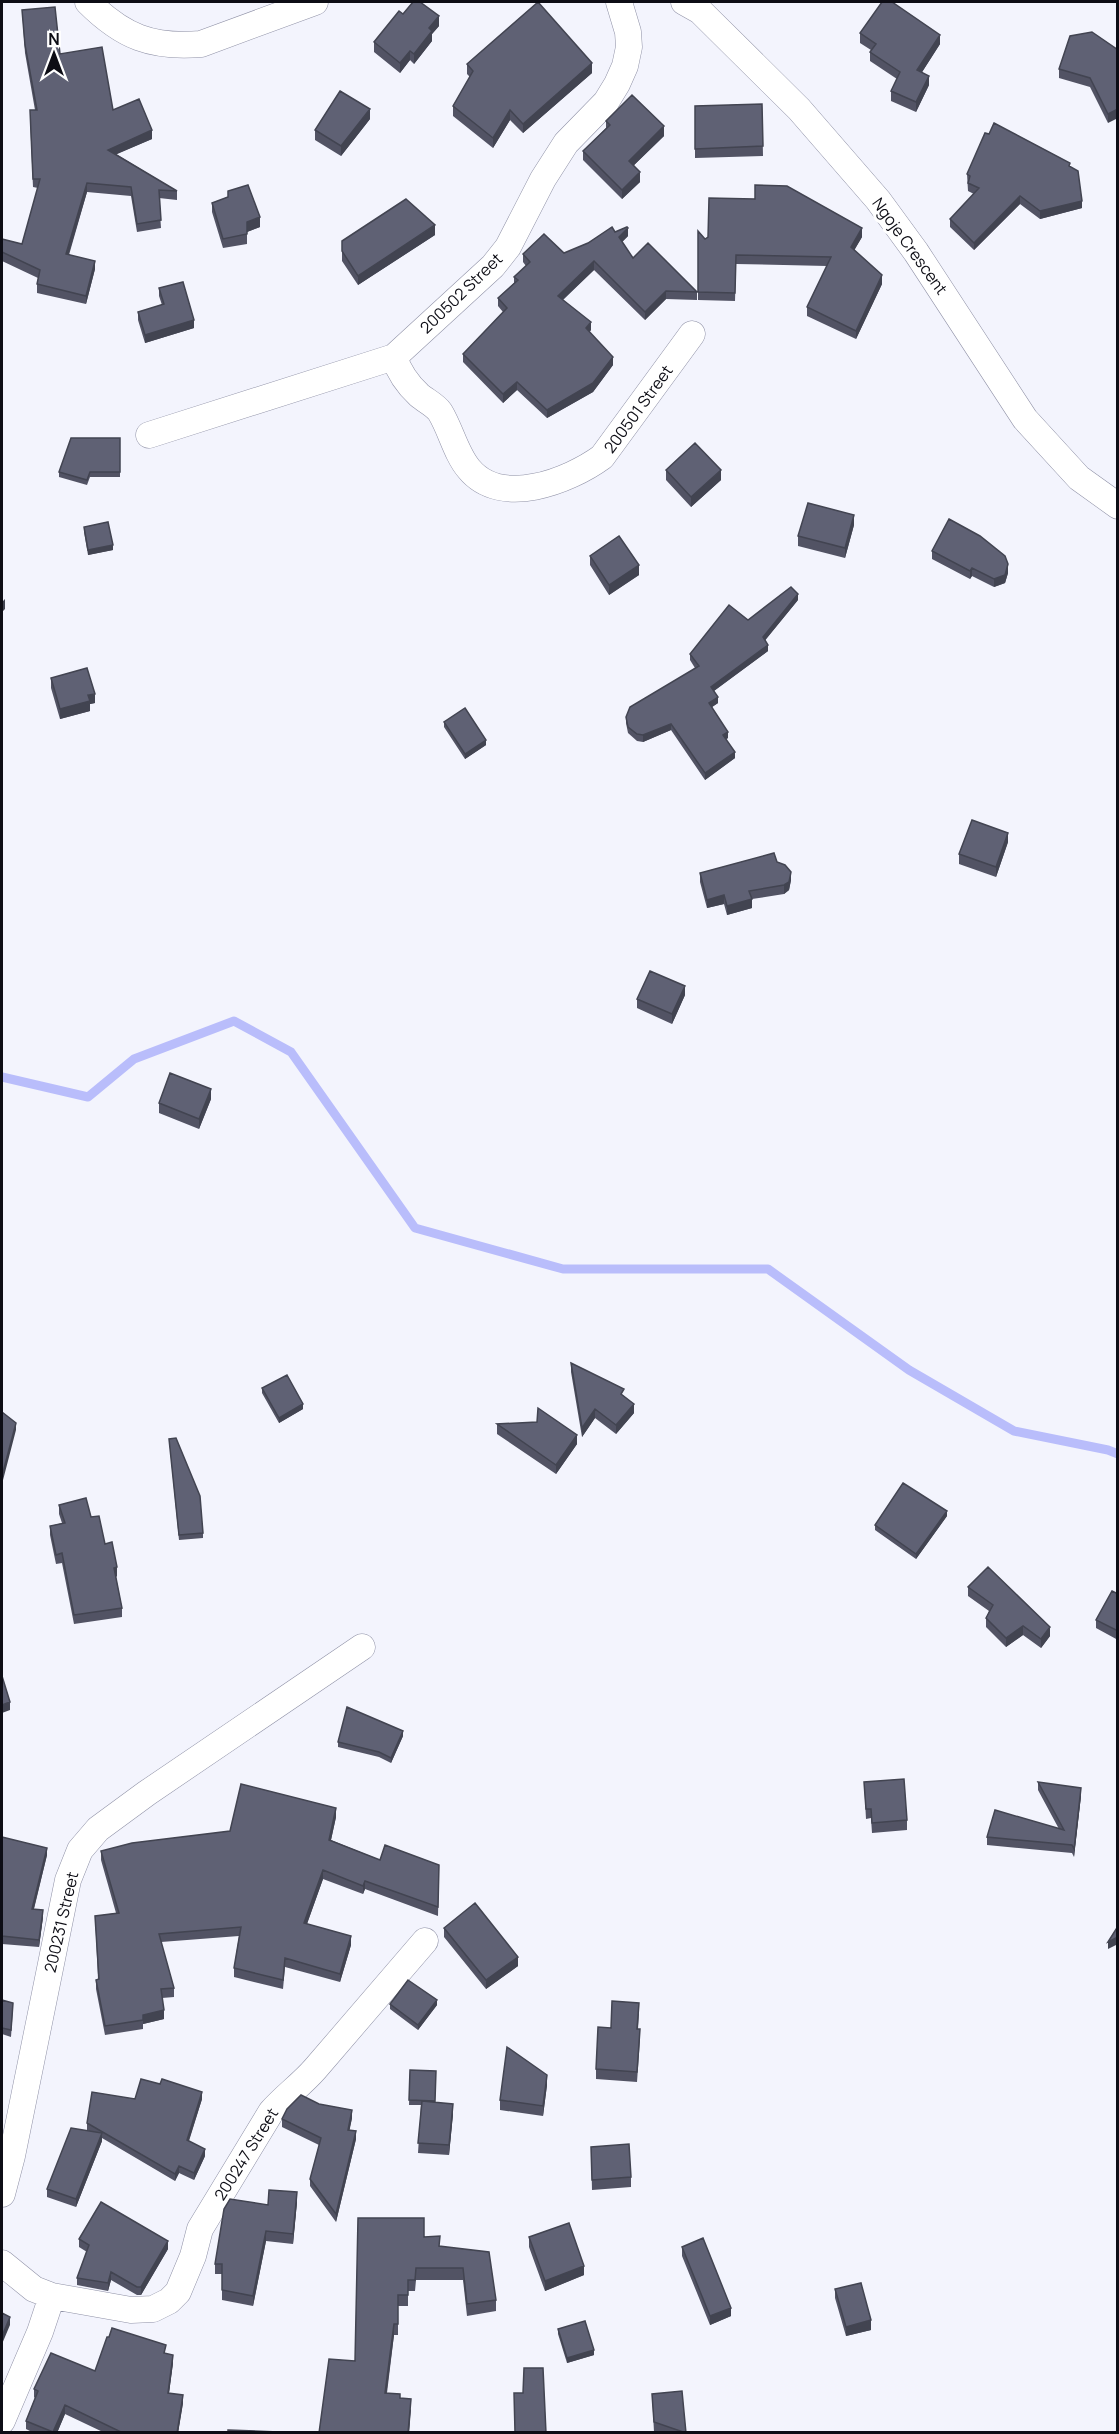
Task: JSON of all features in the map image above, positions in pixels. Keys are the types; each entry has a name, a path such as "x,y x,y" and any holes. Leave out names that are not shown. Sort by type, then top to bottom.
{"street":[{"path":"88,2 103,16 135,37 164,45 185,45 201,44 315,2"},
{"name":"200502 Street","path":"149,435 394,357 494,266 508,247 543,179 566,143 606,102 625,66 629,47 628,32 618,2"},
{"name":"Ngoje Crescent","path":"697,5 799,109 878,201 916,252 1025,419 1079,478 1118,506"},
{"name":"200501 Street","path":"394,357 400,374 418,394 438,409 468,469 485,484 507,488 530,488 582,471 602,457 692,334"},
{"name":"200231 Street","path":"2,2194 12,2156 68,1880 80,1850 98,1829 147,1793 362,1647"},
{"name":"200247 Street","path":"52,2296 131,2310 153,2309 169,2301 178,2292 193,2256 200,2229 271,2112 309,2076 425,1941"},
{"path":"2,2262 34,2289 52,2296 40,2332 2,2421"}],"building":[{"path":"413,2 420,2 439,16 429,28 432,31 414,54 410,51 400,63 374,42 399,11 403,14"},
{"path":"538,2 592,63 523,124 510,110 493,138 453,106 473,71 467,64"},
{"path":"882,2 892,2 940,35 917,70 929,76 916,102 891,91 900,72 870,52 876,44 860,33"},
{"path":"55,7 60,54 102,47 113,110 139,99 152,130 108,150 177,191 159,190 161,220 137,224 131,187 87,183 66,254 95,261 86,296 37,284 40,270 2,252 2,239 22,244 40,179 33,179 30,110 37,110 25,45 22,10"},
{"path":"1092,32 1118,50 1118,109 1108,114 1090,78 1059,69 1070,36"},
{"path":"340,91 370,109 341,146 315,130"},
{"path":"632,95 664,126 629,161 640,172 622,190 583,151 610,125 606,121"},
{"path":"762,104 763,146 695,149 695,106"},
{"path":"994,123 1070,163 1069,166 1078,171 1082,201 1040,211 1020,196 974,243 950,219 979,188 968,183 970,176 967,174 985,133 989,134"},
{"path":"248,185 260,217 247,222 247,234 223,239 212,203 228,197 228,191"},
{"path":"755,185 787,186 862,228 851,247 882,275 856,331 807,307 831,257 736,255 735,293 698,292 698,231 705,239 708,237 709,198 755,199"},
{"path":"406,199 435,225 358,276 342,251 342,241"},
{"path":"612,227 615,232 628,228 619,237 633,258 648,243 697,292 666,291 645,312 594,261 558,296 591,322 586,328 613,357 593,383 547,410 517,382 503,394 463,354 507,308 498,298 518,280 514,277 530,262 523,254 544,234 564,253 588,243"},
{"path":"183,282 194,320 145,335 138,312 164,304 159,288"},
{"path":"71,438 120,438 120,472 90,472 87,480 59,472"},
{"path":"695,443 721,470 691,497 666,470"},
{"path":"808,503 854,515 845,548 798,536"},
{"path":"949,519 980,536 1005,556 1008,564 1005,575 994,579 972,568 970,571 932,551"},
{"path":"108,522 113,545 88,550 84,527"},
{"path":"619,536 639,565 609,585 590,556"},
{"path":"791,587 798,594 763,637 768,645 711,687 718,697 709,703 728,732 723,735 735,752 705,773 671,724 643,735 637,734 628,727 626,717 630,707 699,666 690,654 729,605 748,620"},
{"path":"87,668 95,694 88,695 90,701 60,709 51,678"},
{"path":"465,708 486,740 465,754 444,722"},
{"path":"972,820 1008,833 996,867 959,854"},
{"path":"774,853 777,862 785,865 791,872 789,882 784,885 749,891 752,899 727,906 724,895 707,900 700,873"},
{"path":"650,971 685,986 672,1014 637,999"},
{"path":"170,1073 211,1089 199,1119 159,1103"},
{"path":"571,1363 624,1389 621,1394 634,1404 616,1425 595,1409 582,1428"},
{"path":"287,1375 303,1404 279,1418 262,1388"},
{"path":"538,1408 577,1435 556,1465 497,1424 537,1422"},
{"path":"2,1412 16,1423 2,1476"},
{"path":"176,1438 200,1496 203,1533 179,1535 169,1439"},
{"path":"903,1483 947,1511 916,1554 875,1525"},
{"path":"86,1498 91,1517 99,1516 105,1544 112,1542 117,1567 114,1568 122,1608 74,1615 62,1553 56,1555 50,1526 65,1523 59,1505"},
{"path":"988,1567 1050,1627 1041,1639 1023,1626 1006,1638 986,1618 993,1605 968,1587"},
{"path":"1112,1591 1118,1594 1118,1631 1096,1620"},
{"path":"2,1676 10,1702 2,1705"},
{"path":"347,1707 403,1731 391,1758 379,1752 338,1742"},
{"path":"904,1779 907,1820 872,1823 871,1809 866,1809 864,1782"},
{"path":"1038,1782 1081,1788 1074,1849 1072,1845 987,1837 995,1810 1064,1830"},
{"path":"241,1784 336,1808 329,1840 380,1860 385,1845 439,1865 438,1907 365,1881 363,1886 323,1870 304,1923 351,1936 340,1974 285,1958 283,1980 234,1968 241,1927 159,1934 174,1988 161,1989 164,2010 143,2015 143,2020 105,2026 96,1980 99,1979 95,1916 119,1913 101,1851 132,1843 230,1831"},
{"path":"2,1837 47,1848 32,1909 43,1910 39,1940 2,1936"},
{"path":"475,1903 518,1957 486,1980 444,1928"},
{"path":"1118,1926 1118,1937 1108,1942"},
{"path":"408,1980 437,2000 418,2025 390,2004"},
{"path":"2,2000 13,2003 11,2030 2,2028"},
{"path":"612,2001 639,2003 637,2072 596,2069 598,2027 611,2028"},
{"path":"507,2047 547,2075 543,2106 500,2100"},
{"path":"410,2070 436,2071 435,2101 409,2100"},
{"path":"141,2079 160,2084 162,2079 202,2092 187,2140 205,2149 194,2173 179,2166 175,2174 87,2123 92,2092 135,2099"},
{"path":"301,2095 319,2104 352,2110 348,2130 356,2131 336,2214 310,2179 321,2138 282,2119 287,2109"},
{"path":"422,2101 453,2104 449,2145 418,2143"},
{"path":"71,2128 102,2133 76,2199 47,2189"},
{"path":"629,2144 631,2177 592,2180 591,2147"},
{"path":"269,2190 297,2192 293,2234 266,2231 253,2296 222,2290 222,2264 215,2264 224,2209 230,2199 268,2205"},
{"path":"101,2202 168,2241 141,2287 111,2272 108,2283 77,2278 89,2245 79,2239"},
{"path":"358,2218 424,2218 424,2237 440,2236 439,2246 489,2252 496,2300 467,2304 463,2268 416,2268 415,2280 408,2280 408,2295 398,2295 398,2324 394,2324 385,2393 400,2394 400,2398 411,2399 408,2433 319,2433 329,2359 355,2361"},
{"path":"569,2223 584,2266 545,2281 529,2237"},
{"path":"703,2238 731,2308 710,2316 682,2247"},
{"path":"861,2283 871,2320 846,2327 835,2289"},
{"path":"2,2313 10,2317 2,2336"},
{"path":"585,2321 594,2350 567,2358 558,2329"},
{"path":"112,2328 166,2345 164,2353 173,2355 168,2393 183,2395 177,2433 123,2433 65,2405 53,2432 26,2421 38,2391 34,2389 51,2353 95,2371"},
{"path":"524,2368 543,2368 546,2433 515,2432 514,2393 523,2393"},
{"path":"682,2391 686,2433 654,2422 652,2394"},
{"path":"228,2430 278,2432 278,2433 228,2433"}],"waterway":[{"path":"2,1077 88,1097 134,1059 234,1021 291,1052 415,1228 563,1269 768,1269 909,1370 1014,1431 1118,1454"}]}
